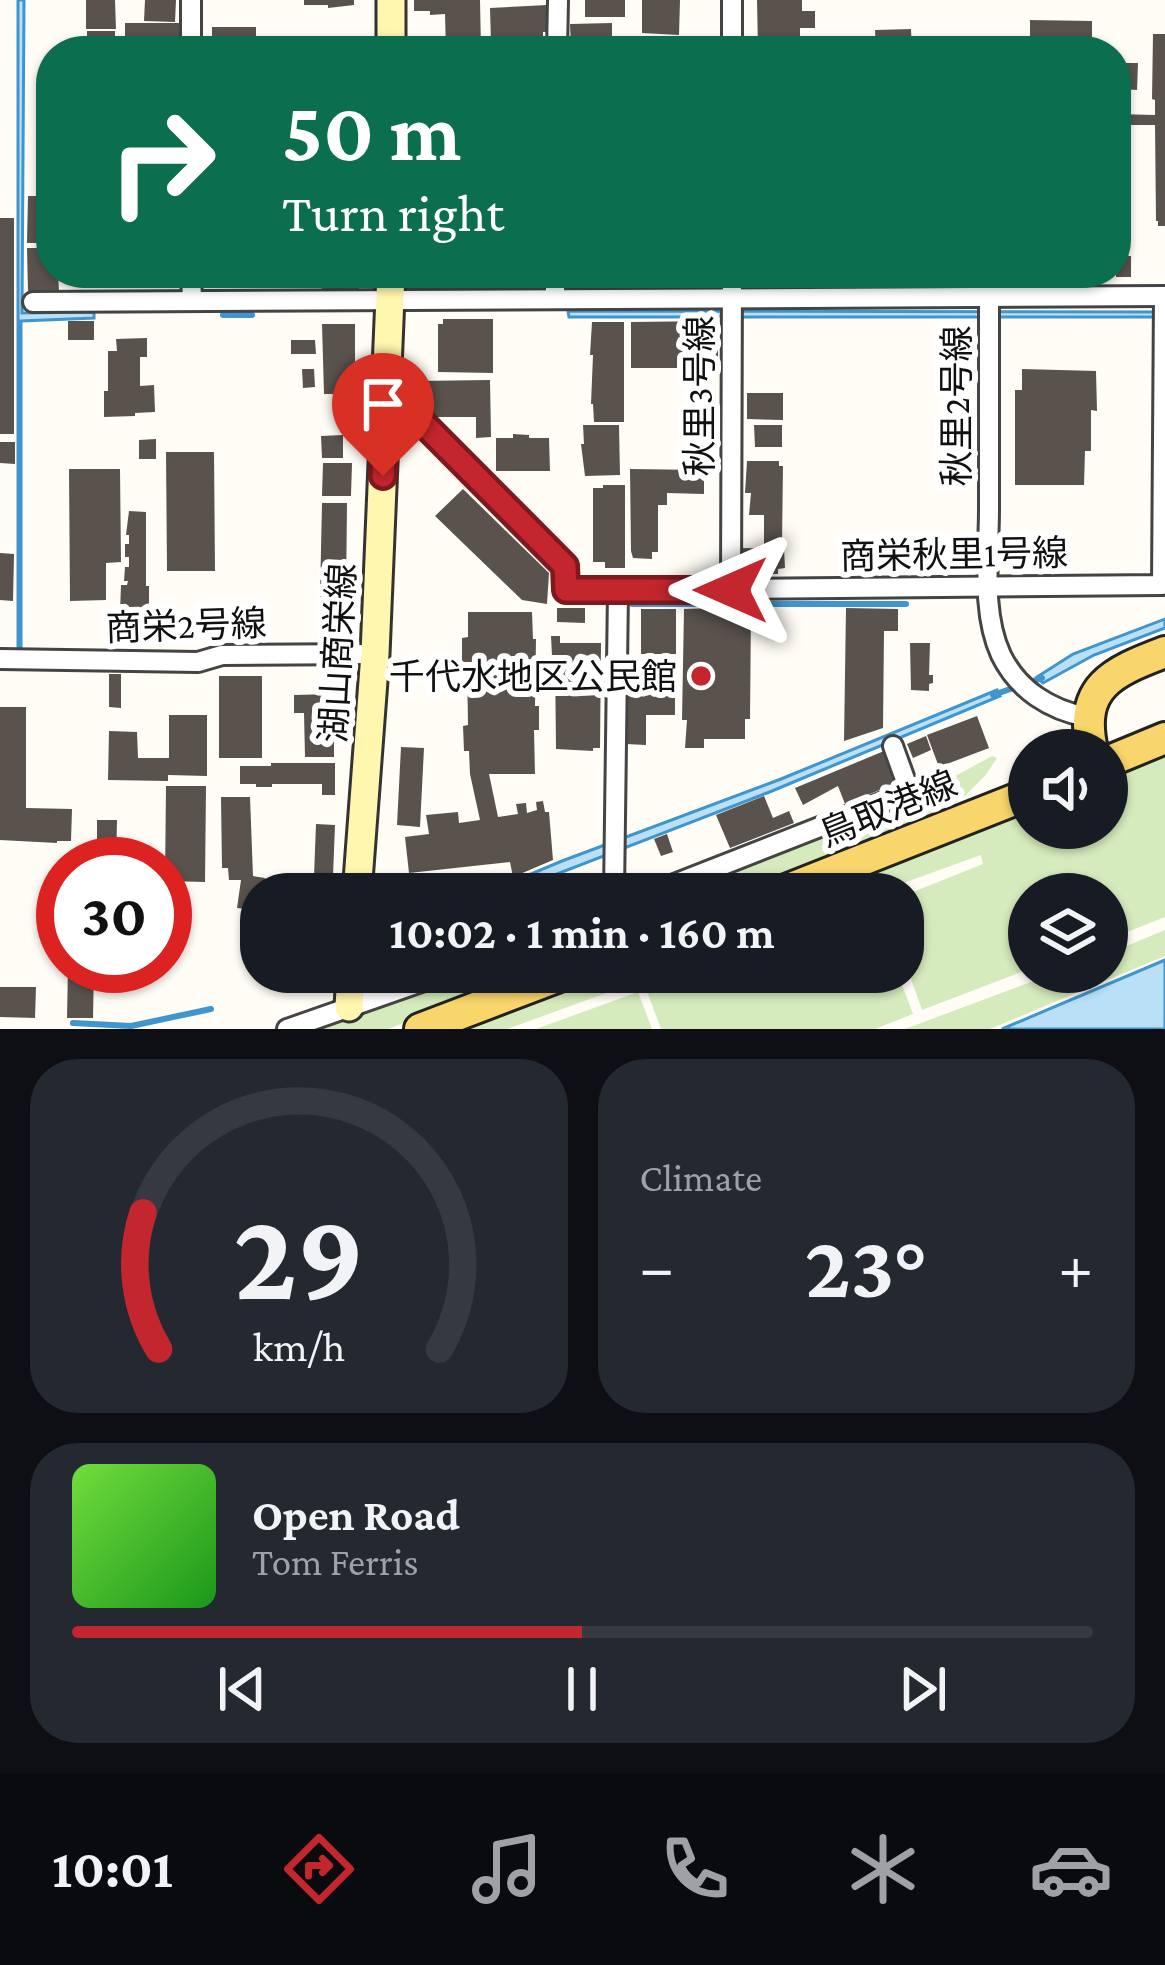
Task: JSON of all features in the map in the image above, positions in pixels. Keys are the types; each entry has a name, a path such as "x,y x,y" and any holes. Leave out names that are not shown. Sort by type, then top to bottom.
{"main road":[{"path":"1089,729 1091,701 1101,687 1165,652"},
{"path":"1128,753 1165,738"},
{"name":"鳥取港線","path":"829,873 1008,802"},
{"path":"420,1029 515,993"}],"street":[{"path":"191,0 191,36"},
{"path":"391,0 391,36"},
{"path":"557,36 558,0"},
{"path":"732,0 732,36"},
{"path":"191,288 191,301"},
{"path":"32,302 191,301 364,288"},
{"name":"湖山商栄線","path":"359,873 375,654 391,288"},
{"path":"418,288 555,298 1164,296"},
{"path":"555,288 555,298"},
{"name":"秋里3号線","path":"731,590 732,288"},
{"name":"商栄秋里1号線","path":"387,387 565,566 566,590 1162,585 1164,296"},
{"name":"秋里2号線","path":"989,297 989,587 996,640 1029,692 1056,709 1087,717"},
{"path":"615,873 618,590"},
{"name":"商栄2号線","path":"0,658 198,662 222,655 375,654"},
{"path":"702,873 896,797 906,782 893,746"},
{"path":"349,1007 350,993"},
{"path":"287,1029 389,993"}],"green space":[{"path":"1165,750 1165,917 1128,932 1128,873 1008,873 1008,977 922,1010 916,993 924,993 924,888 983,864 981,855 924,876 858,873 1008,814 1008,849 1128,849 1128,764"},
{"path":"992,756 997,758 961,800 917,824 795,873 733,873 904,804"},
{"path":"1165,930 1165,956 1128,971 1128,945"},
{"path":"1008,990 1076,993 990,1029 905,1029"},
{"path":"416,993 483,993 388,1029 317,1029"},
{"path":"547,993 606,993 507,1029 448,1029"},
{"path":"638,993 652,1029 536,1029"},
{"path":"648,993 905,993 913,1014 875,1029 661,1029"}],"water":[{"path":"18,0 24,0 22,313 94,312 94,318 21,321 18,650"},
{"path":"568,311 1165,312 1165,317 569,317"},
{"path":"1165,619 1165,628 1094,655 1043,683 1037,677 1073,654"},
{"path":"997,690 1000,696 559,873 533,873 562,861 781,779"},
{"path":"1165,960 1165,1029 1002,1029 1087,993 1128,993 1128,976"}],"building":[{"path":"86,0 115,0 116,29 86,29"},
{"path":"145,0 176,0 175,22 144,21"},
{"path":"304,0 354,0 354,5 328,8 304,5"},
{"path":"414,0 480,0 481,36 446,36 445,14 414,11"},
{"path":"585,0 625,0 625,17 585,17"},
{"path":"642,0 680,0 679,35 642,33"},
{"path":"757,0 802,0 802,11 815,11 815,28 800,28 800,36 758,36"},
{"path":"547,5 548,32 543,36 491,36 490,8"},
{"path":"1030,20 1092,21 1092,36 1030,36"},
{"path":"125,23 179,23 179,36 125,36"},
{"path":"612,23 612,36 571,36 570,24"},
{"path":"212,27 256,27 256,36 212,36"},
{"path":"911,29 911,36 875,36 875,30"},
{"path":"87,31 115,31 115,36 87,36"},
{"path":"1153,34 1165,34 1165,226 1156,221 1155,125 1131,125 1131,114 1155,115"},
{"path":"1131,63 1138,63 1137,90 1131,90"},
{"path":"28,196 36,196 36,243 27,243"},
{"path":"0,218 14,218 14,434 0,434"},
{"path":"27,248 36,248 36,288 59,291 28,292"},
{"path":"359,288 359,291 322,291"},
{"path":"443,319 493,319 493,373 438,372 438,324"},
{"path":"68,321 94,321 94,340 68,340"},
{"path":"718,321 718,368 631,368 631,322"},
{"path":"592,322 624,322 624,422 594,422"},
{"path":"322,324 355,324 355,394 324,394"},
{"path":"147,338 147,357 140,357 140,386 154,385 155,412 104,417 108,351 117,351 116,339"},
{"path":"291,340 315,340 316,354 291,354"},
{"path":"302,369 314,369 315,387 303,388"},
{"path":"1022,369 1096,371 1097,411 1091,410 1091,451 1085,451 1084,485 1015,485 1015,390 1022,390"},
{"path":"490,380 491,437 476,438 476,417 431,417 429,408 417,408 417,381"},
{"path":"747,393 783,393 783,420 747,419"},
{"path":"583,425 619,425 620,475 585,476"},
{"path":"754,425 782,425 782,447 755,447"},
{"path":"513,434 549,438 550,471 496,471 496,438 513,438"},
{"path":"343,435 343,458 322,458 321,436"},
{"path":"156,439 156,459 139,459 139,440"},
{"path":"0,442 15,442 15,464 0,463"},
{"path":"166,452 214,452 215,571 167,571"},
{"path":"747,461 779,461 783,466 782,544 764,545 764,515 749,515"},
{"path":"323,463 352,463 351,496 322,496"},
{"path":"69,469 120,469 121,562 106,563 106,600 70,601"},
{"path":"630,469 704,470 704,494 667,493 667,505 658,505 658,552 652,552 652,559 633,558 631,551"},
{"path":"625,485 625,568 605,568 605,562 593,562 593,488"},
{"path":"463,489 549,573 547,604 522,600 435,516"},
{"path":"322,503 347,503 346,598 320,597"},
{"path":"129,511 146,512 149,612 120,612 121,585 128,581 124,581 125,567 129,567 125,544 129,544"},
{"path":"740,548 784,549 785,568 767,577 751,577 740,566"},
{"path":"0,553 14,554 13,601 0,600"},
{"path":"751,607 750,719 745,719 745,739 704,739 704,748 685,748 684,609"},
{"path":"557,608 585,608 585,623 557,622"},
{"path":"846,608 898,609 898,631 884,631 883,728 844,741"},
{"path":"641,609 676,609 676,654 641,654"},
{"path":"468,612 532,612 535,706 539,706 535,774 489,774 498,817 518,814 516,804 526,803 527,813 537,810 536,802 543,801 549,812 553,860 522,873 512,873 510,862 409,873 405,837 429,834 426,815 458,812 459,823 480,820 469,751 464,751 467,664 462,665 462,638 468,637"},
{"path":"551,636 560,636 560,643 601,643 600,748 593,751 556,749"},
{"path":"910,643 930,643 933,683 929,691 911,690"},
{"path":"643,664 649,664 649,673 675,673 675,715 646,715 646,745 626,744 627,681 634,681 635,672 643,672"},
{"path":"109,674 121,674 121,708 109,707"},
{"path":"219,676 262,676 262,758 219,758"},
{"path":"334,694 334,757 305,757 304,713 294,713 294,695"},
{"path":"0,707 26,707 26,808 72,809 71,837 0,840"},
{"path":"169,715 207,715 207,776 108,780 109,731 137,732 138,758 169,758"},
{"path":"977,716 989,748 939,767 927,735"},
{"path":"926,736 931,750 913,758 907,744"},
{"path":"401,747 424,748 420,827 397,825"},
{"path":"884,751 897,783 845,804 838,786 803,805 795,788"},
{"path":"335,763 335,795 322,795 322,784 240,784 240,766"},
{"path":"166,786 206,786 205,882 192,882 192,837 165,837"},
{"path":"764,796 773,818 789,811 794,823 730,848 716,815"},
{"path":"221,797 250,797 253,873 240,873 240,880 229,880 228,868 222,868"},
{"path":"97,820 117,820 117,837 97,837"},
{"path":"316,824 335,825 333,873 314,873"},
{"path":"667,834 673,852 661,856 654,839"},
{"path":"0,987 36,987 35,1018 0,1017"},
{"path":"67,993 93,993 93,1018 67,1018"}],"waterway":[{"path":"223,315 252,315"},
{"path":"632,604 906,604"},
{"path":"993,695 1042,678"},
{"path":"73,1023 131,1026 211,1009"}],"place":[{"name":"千代水地区公民館","path":"701,676"}],"route":[{"path":"383,476 387,387 565,566 566,590 731,590"}]}
